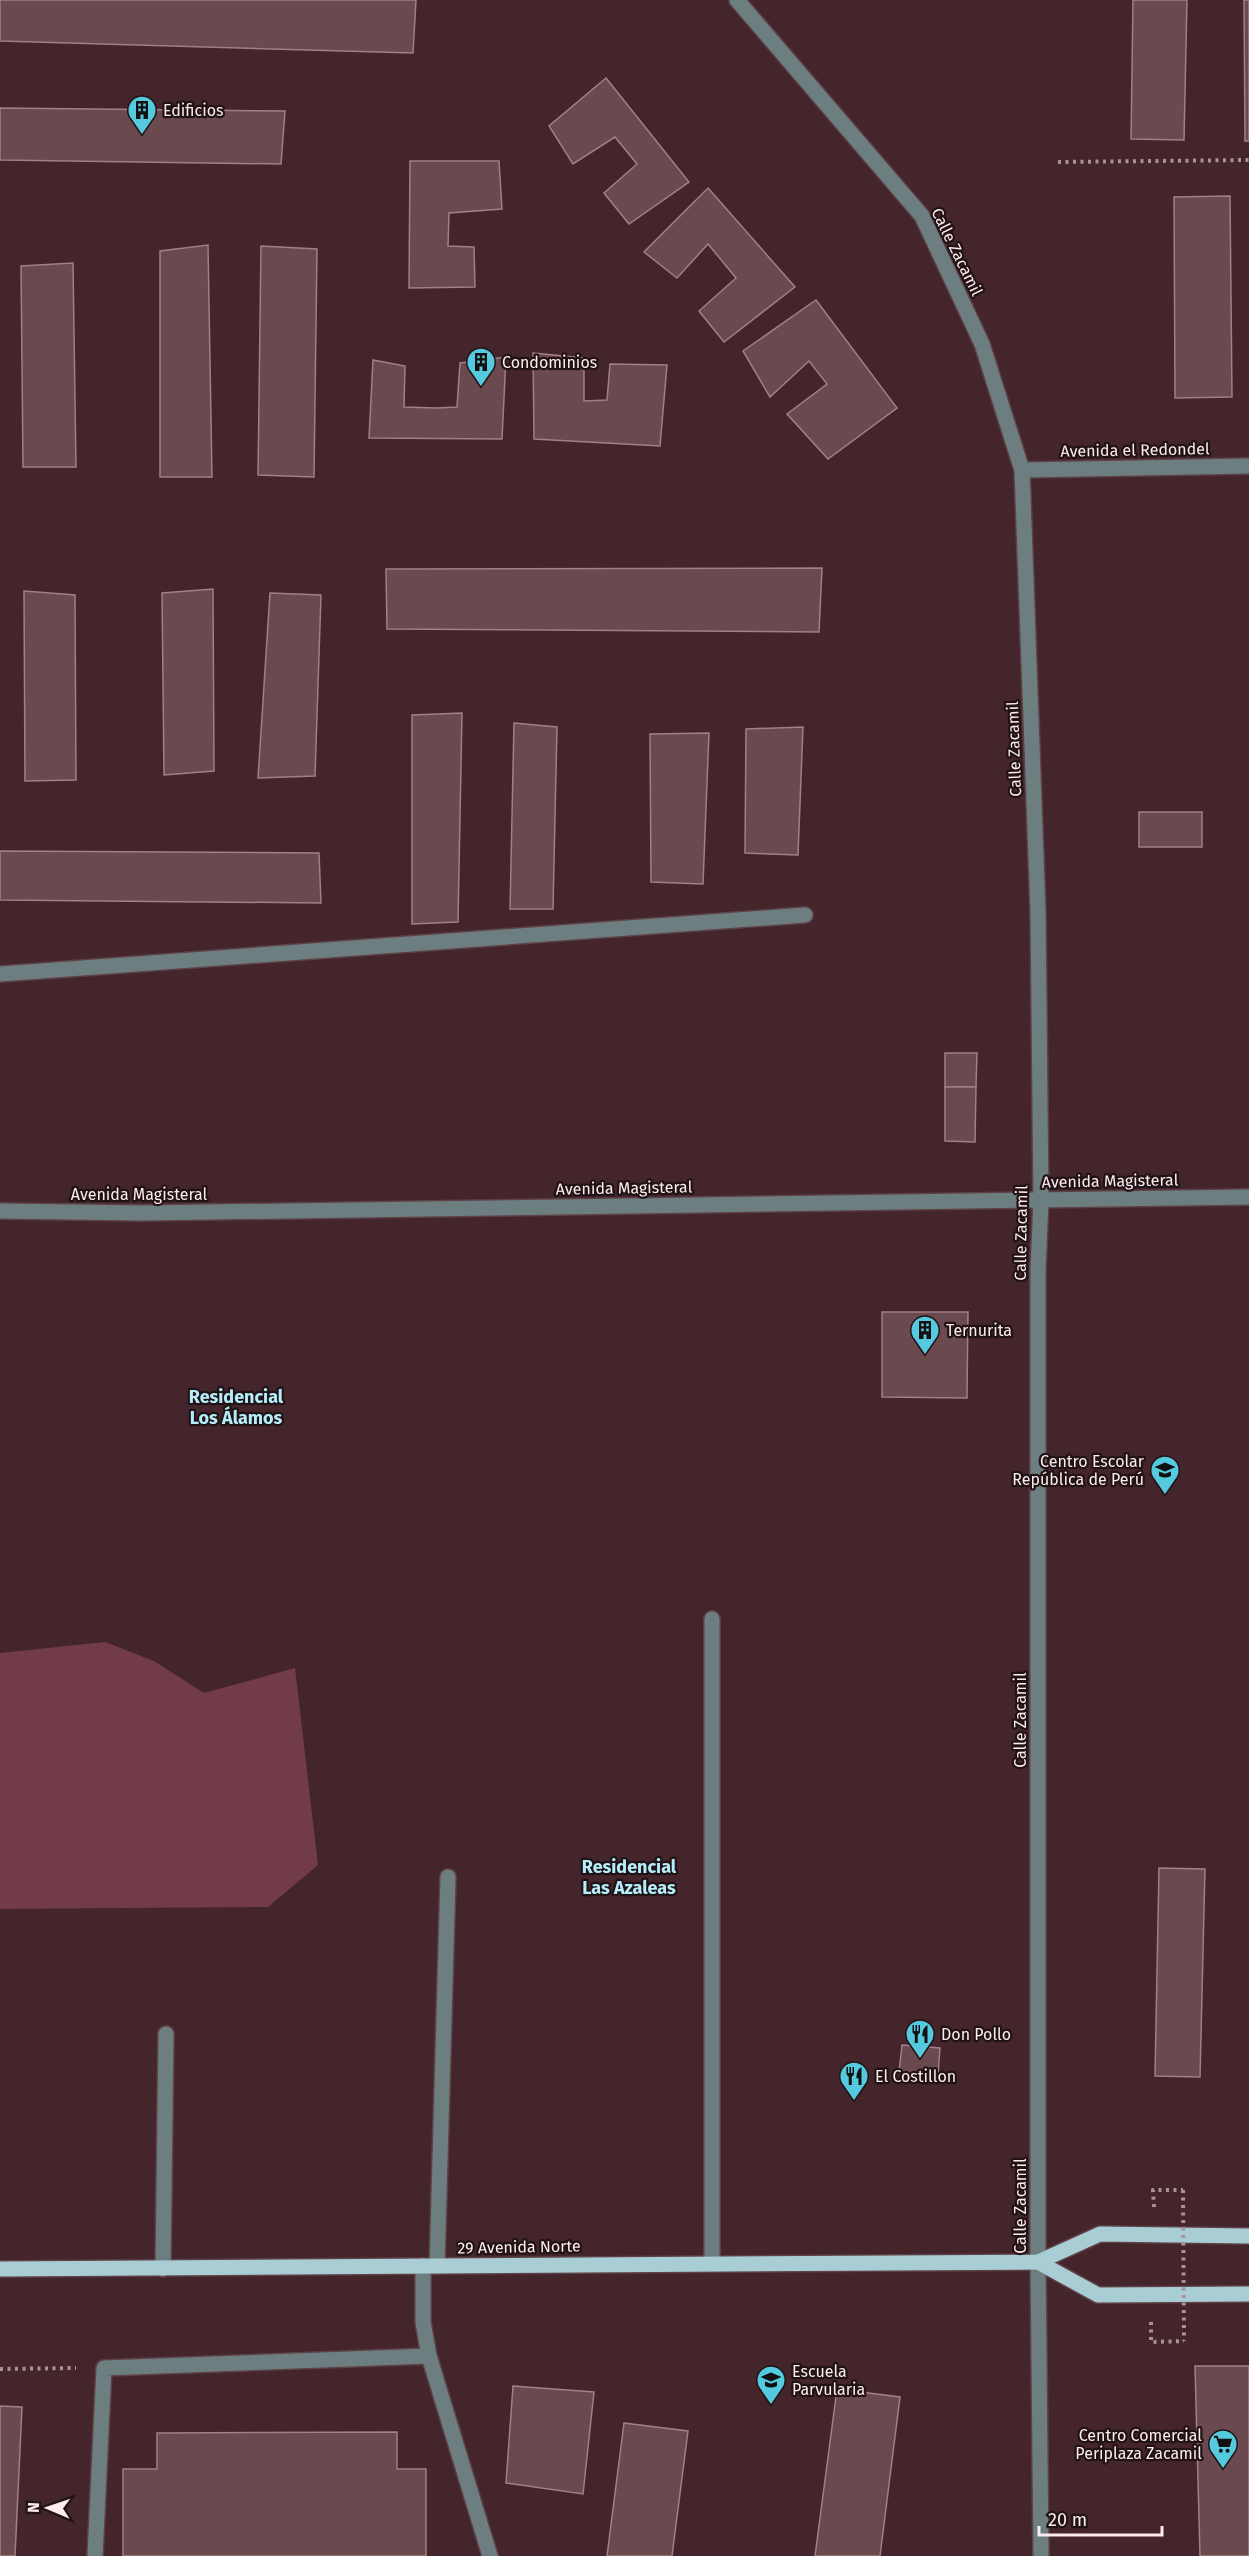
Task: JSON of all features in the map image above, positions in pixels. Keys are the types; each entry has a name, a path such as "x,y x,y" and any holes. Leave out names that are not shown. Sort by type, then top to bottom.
{"main road":[{"name":"29 Avenida Norte","path":"0,2269 1038,2262 1100,2234 1249,2236"},
{"name":"29 Avenida Norte","path":"1038,2262 1098,2295 1249,2294"}],"street":[{"name":"Calle Zacamil","path":"737,0 922,216 982,344 1022,470 1038,912 1041,1200 1038,1269 1038,2262 1041,2556"},
{"name":"Avenida el Redondel","path":"1022,470 1249,466"},
{"path":"0,974 805,915"},
{"name":"Avenida Magisteral","path":"0,1211 143,1213 1249,1197"},
{"path":"712,1619 712,2263"},
{"path":"448,1876 430,2266 423,2322 429,2356 490,2556"},
{"path":"163,2269 166,2034"},
{"path":"96,2556 104,2368 429,2356"}],"path":[{"path":"1058,162 1249,160"},
{"path":"1151,2342 1184,2341 1183,2190 1154,2190"},
{"path":"0,2369 104,2368"}],"shaded area":[{"path":"105,1642 154,1661 204,1693 295,1668 318,1865 268,1907 0,1909 0,1653"}],"building":[{"path":"0,0 416,0 413,53 0,41"},
{"path":"1133,0 1187,0 1184,140 1131,139"},
{"path":"1244,0 1249,0 1249,141 1245,141"},
{"path":"606,78 689,182 629,224 604,193 637,164 615,137 573,164 549,126"},
{"name":"Edificios","path":"0,108 285,111 281,164 0,160"},
{"path":"410,161 499,161 502,209 449,213 448,246 474,247 475,287 409,288"},
{"path":"708,188 795,287 724,342 699,311 736,278 708,244 677,278 644,252"},
{"path":"1230,196 1232,397 1175,398 1174,197"},
{"path":"208,245 212,477 160,477 160,251"},
{"path":"261,246 317,249 314,477 258,475"},
{"path":"73,263 76,467 23,467 21,266"},
{"path":"816,300 897,408 828,459 787,414 827,384 809,361 770,397 743,351"},
{"path":"533,353 584,358 584,401 607,400 610,364 667,365 660,446 534,439"},
{"name":"Condominios","path":"506,357 502,439 369,438 373,360 405,366 404,407 436,408 457,407 460,363"},
{"path":"822,568 819,632 387,629 386,569"},
{"path":"213,589 214,771 164,775 162,593"},
{"path":"24,591 75,595 76,780 25,781"},
{"path":"270,593 321,595 315,776 258,778"},
{"path":"462,713 458,922 412,924 412,715"},
{"path":"514,723 557,727 553,909 510,909"},
{"path":"803,727 798,855 745,853 746,729"},
{"path":"709,733 703,884 651,882 650,734"},
{"path":"1139,812 1202,812 1202,847 1139,847"},
{"path":"0,851 319,853 321,903 0,900"},
{"path":"945,1053 977,1053 976,1087 945,1087"},
{"path":"945,1087 976,1087 975,1142 945,1141"},
{"name":"Ternurita","path":"882,1312 968,1312 967,1398 882,1397"},
{"path":"1159,1868 1205,1869 1200,2077 1155,2076"},
{"name":"Don Pollo","path":"902,2045 940,2048 938,2074 899,2072"},
{"name":"Centro Comercial Periplaza Zacamil","path":"1195,2366 1249,2366 1249,2556 1200,2556"},
{"path":"513,2386 594,2392 583,2494 506,2483"},
{"path":"837,2389 900,2397 880,2556 815,2556"},
{"path":"0,2406 22,2407 15,2556 0,2556"},
{"path":"624,2423 688,2431 672,2556 607,2556"},
{"path":"397,2432 397,2469 426,2469 426,2556 123,2556 123,2469 157,2469 157,2433"}],"place":[{"name":"Edificios","path":"142,136"},
{"name":"Condominios","path":"481,388"},
{"name":"Ternurita","path":"925,1356"},
{"name":"Centro Escolar República de Perú","path":"1165,1496"},
{"name":"Don Pollo","path":"920,2060"},
{"name":"El Costillon","path":"854,2102"},
{"name":"Escuela Parvularia","path":"771,2406"},
{"name":"Centro Comercial Periplaza Zacamil","path":"1223,2470"}],"district":[{"name":"Residencial Los Álamos","path":"236,1407"},
{"name":"Residencial Las Azaleas","path":"629,1877"}]}
